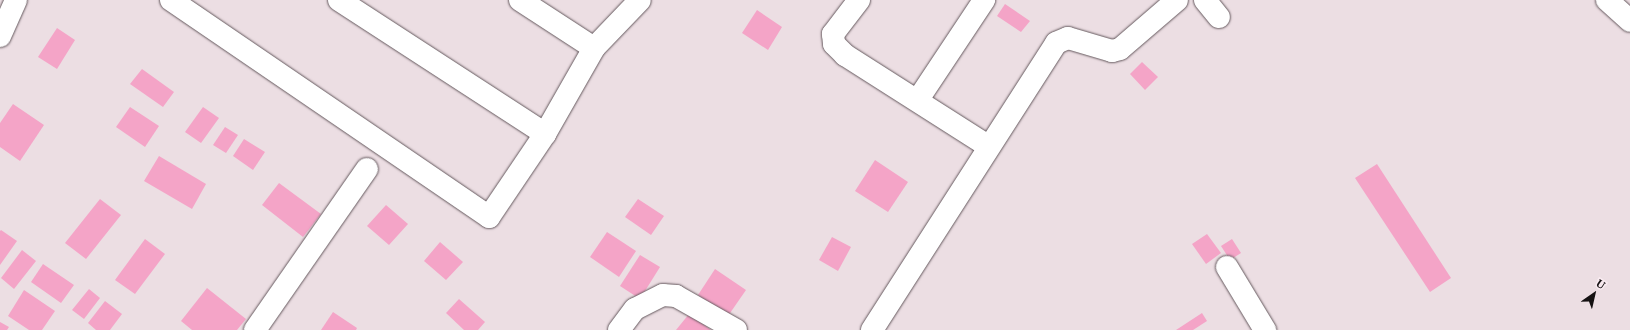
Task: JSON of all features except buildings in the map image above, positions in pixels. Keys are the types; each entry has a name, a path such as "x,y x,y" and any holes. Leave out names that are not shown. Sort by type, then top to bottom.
{"street":[{"path":"0,36 16,0"},
{"path":"171,0 489,217 545,134 594,48 640,0"},
{"path":"339,0 545,134"},
{"path":"520,0 594,48"},
{"path":"859,0 833,34 834,44 845,55 918,98 988,146"},
{"path":"918,98 984,0"},
{"path":"872,330 988,146 1056,43 1068,38 1112,51 1120,49 1177,0"},
{"path":"1205,0 1219,18"},
{"path":"1607,0 1630,21"},
{"path":"255,330 367,169"},
{"path":"1227,268 1264,330"},
{"path":"619,330 635,309 663,295 676,296 736,330"}]}
